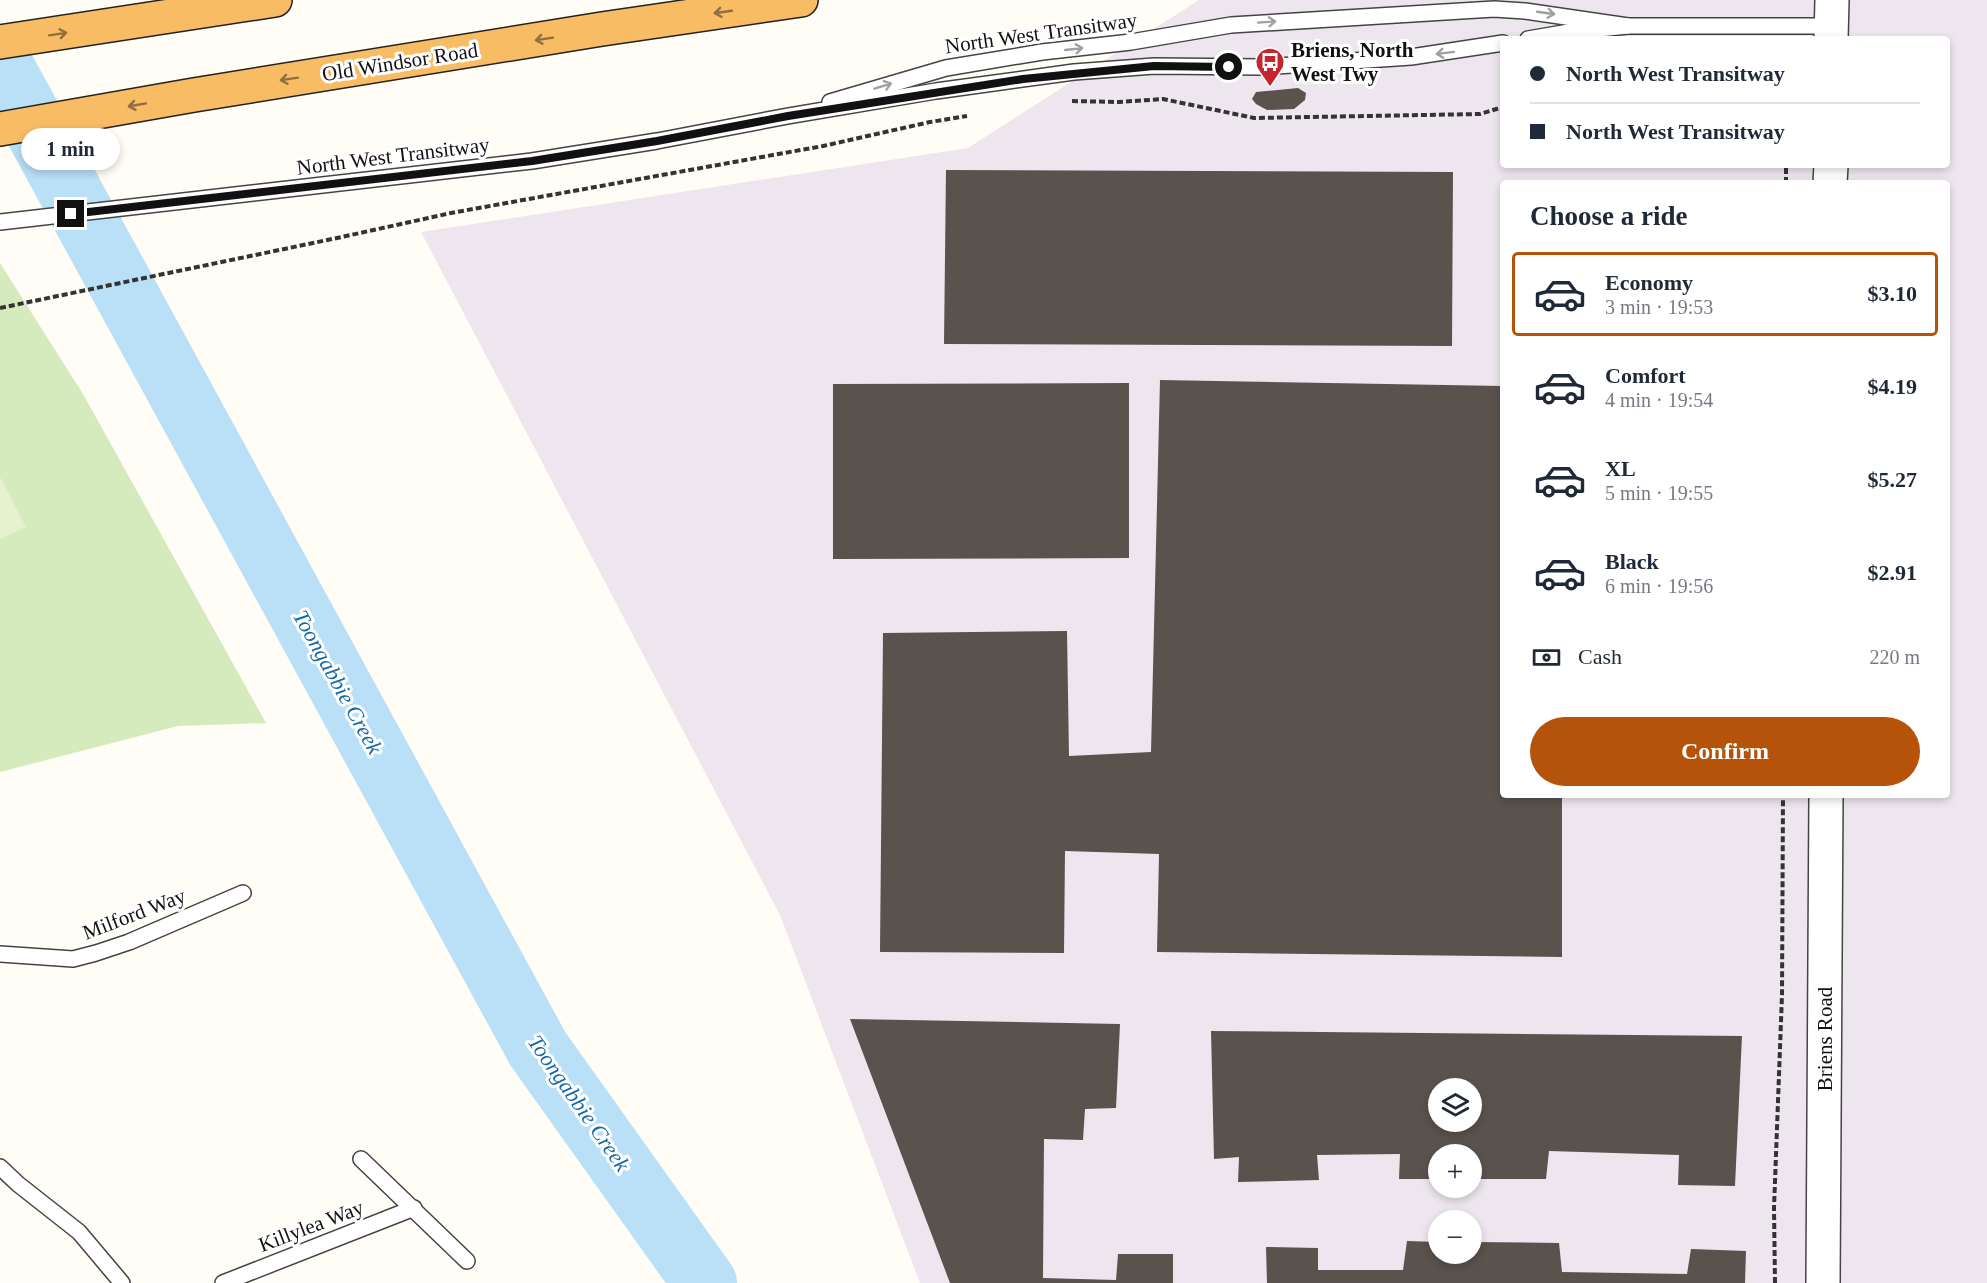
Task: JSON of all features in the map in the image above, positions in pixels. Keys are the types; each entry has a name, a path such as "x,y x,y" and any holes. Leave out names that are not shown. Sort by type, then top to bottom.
{"highway":[{"path":"0,42 275,0"},
{"name":"Old Windsor Road","path":"0,129 590,31 801,0"}],"street":[{"name":"Briens Road","path":"1823,1283 1826,798"}],"lane":[{"name":"North West Transitway","path":"788,116 946,68 1042,52 1131,42 1231,25 1494,9 1525,11 1628,26"},
{"name":"North West Transitway","path":"1546,36 1628,26 1831,22"},
{"name":"North West Transitway","path":"0,222 532,161 657,141 788,116 1074,72 1154,66 1262,67 1411,57 1500,43"},
{"name":"Milford Way","path":"0,954 73,958 96,953 129,942 243,893"},
{"name":"Killylea Way","path":"361,1159 467,1261"},
{"path":"0,1167 79,1232 122,1283"},
{"name":"Killylea Way","path":"223,1283 414,1208"}],"path":[{"path":"1062,101 1119,102 1163,99 1254,118 1480,114 1500,108"},
{"path":"0,308 451,213 823,146 930,122 974,115"},
{"path":"1775,1283 1774,1208 1782,995 1783,798"}],"shaded area":[{"path":"1199,0 1987,0 1987,1283 920,1283 780,915 421,232 968,148"}],"green space":[{"path":"0,263 83,394 266,723 178,726 0,772"},
{"path":"0,477 26,527 0,539"}],"building":[{"path":"1298,88 1306,93 1305,100 1294,109 1267,110 1252,99 1256,92"},
{"path":"946,170 1453,172 1452,346 944,344"},
{"path":"1160,380 1500,386 1500,798 1562,798 1562,957 1157,952 1159,854 1065,851 1064,953 880,952 883,633 1067,631 1069,756 1151,752"},
{"path":"1129,383 1129,558 833,559 833,384"},
{"path":"850,1019 1120,1024 1116,1108 1085,1109 1083,1140 1044,1139 1043,1278 1116,1280 1118,1254 1173,1254 1173,1283 950,1283"},
{"path":"1211,1031 1742,1036 1735,1186 1678,1185 1679,1155 1549,1151 1546,1179 1482,1179 1482,1144 1428,1144 1428,1179 1399,1179 1400,1154 1317,1155 1319,1180 1238,1182 1239,1157 1214,1159"},
{"path":"1407,1241 1428,1242 1428,1264 1482,1264 1482,1242 1559,1243 1562,1272 1687,1274 1691,1249 1746,1251 1745,1283 1267,1283 1266,1247 1318,1248 1318,1270 1403,1270"}],"waterway":[{"name":"Toongabbie Creek","path":"0,63 538,1049 705,1283"}],"place":[{"name":"Briens, North West Twy","path":"1270,88"}],"route":[{"path":"71,214 532,161 657,141 788,116 1074,72 1154,66 1229,67"}]}
